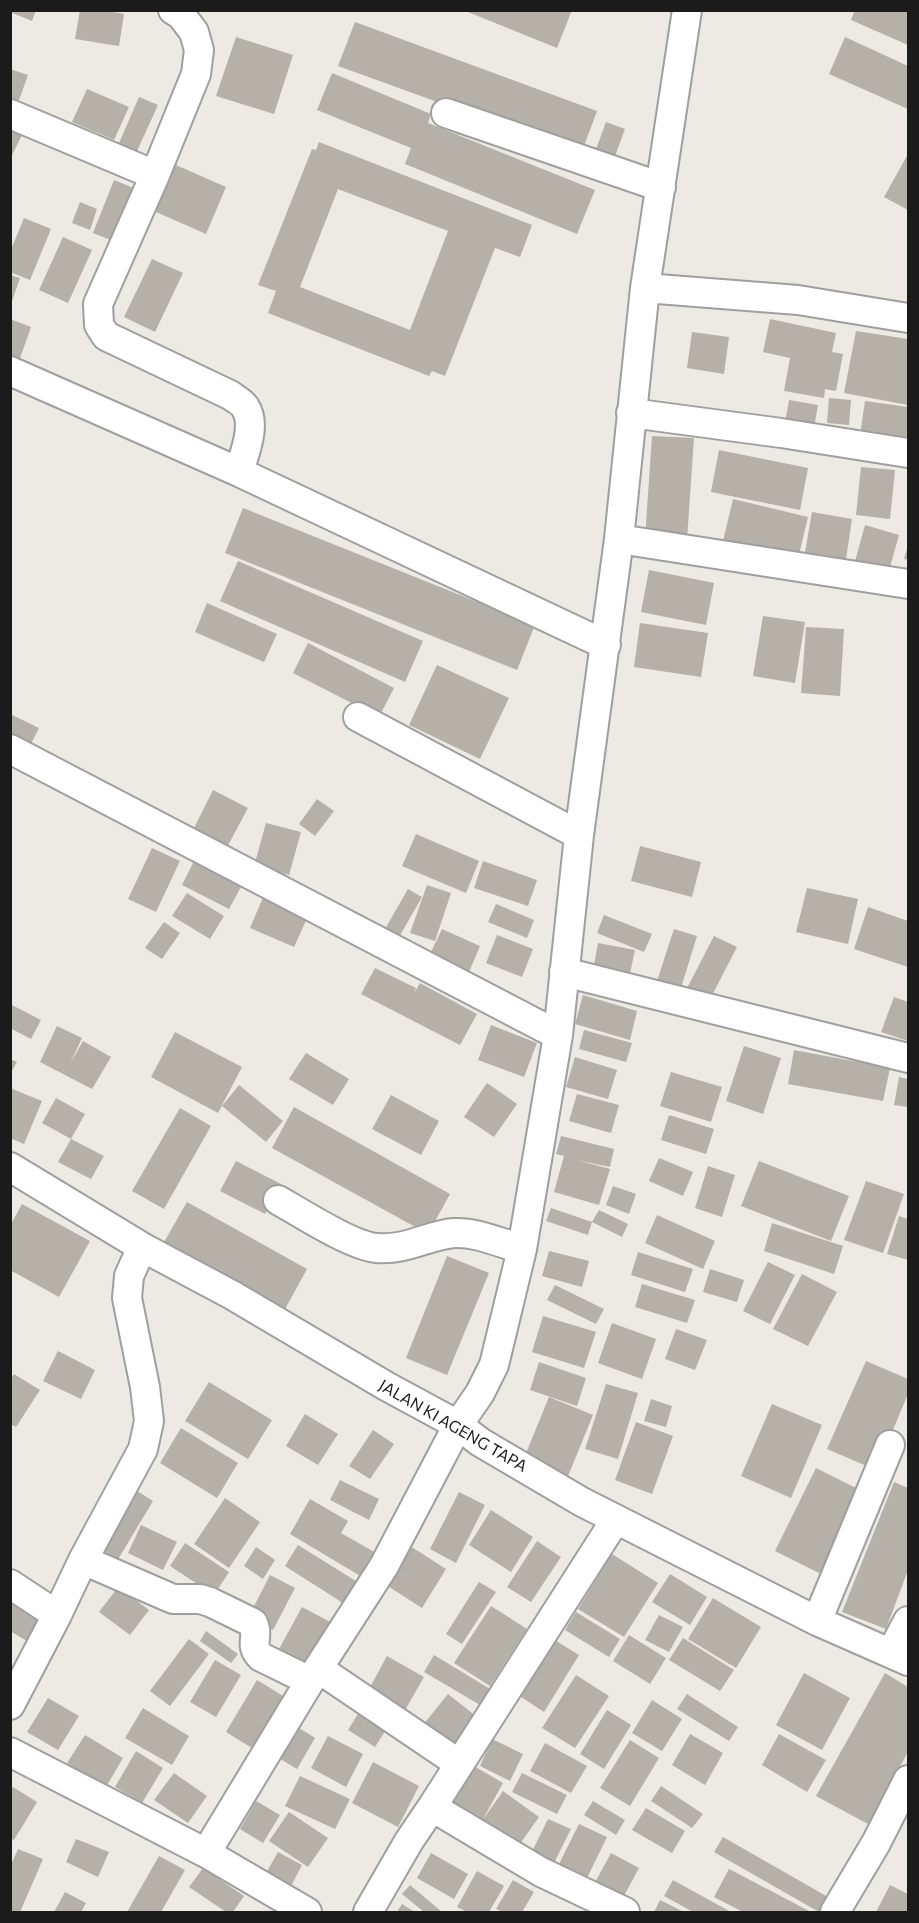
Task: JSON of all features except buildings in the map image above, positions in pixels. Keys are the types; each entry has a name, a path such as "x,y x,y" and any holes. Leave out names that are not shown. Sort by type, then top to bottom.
{"street":[{"path":"173,10 181,15 194,32 199,50 195,74 155,175 98,304 99,325 106,336 230,395 244,406 249,418 248,435 239,472"},
{"path":"206,1853 384,1566 458,1425 480,1393 494,1365 522,1249 558,1035 579,835 619,539 645,288 687,10"},
{"path":"446,113 661,188"},
{"path":"10,114 155,175"},
{"path":"645,288 798,300 909,318"},
{"path":"10,371 239,472 606,645"},
{"path":"631,413 909,453"},
{"path":"619,539 909,584"},
{"path":"358,717 579,835"},
{"path":"10,749 558,1035"},
{"path":"564,972 909,1058"},
{"name":"JALAN KI AGENG TAPA","path":"10,1167 142,1247 232,1295 386,1386 458,1425 480,1442 582,1502 817,1620 900,1657"},
{"path":"278,1200 349,1239 377,1248 406,1245 454,1233 474,1235 522,1249"},
{"path":"10,1705 83,1560 143,1449 149,1420 145,1387 127,1299 129,1276 142,1247"},
{"path":"817,1620 890,1445"},
{"path":"368,1912 458,1763 616,1519"},
{"path":"83,1560 173,1599 200,1599 253,1623 256,1630 254,1648 261,1657 315,1675 458,1763"},
{"path":"10,1584 57,1615"},
{"path":"900,1657 909,1621"},
{"path":"10,1752 206,1853 307,1912"},
{"path":"836,1912 876,1844 909,1780"},
{"path":"432,1807 541,1872 625,1912"}]}
